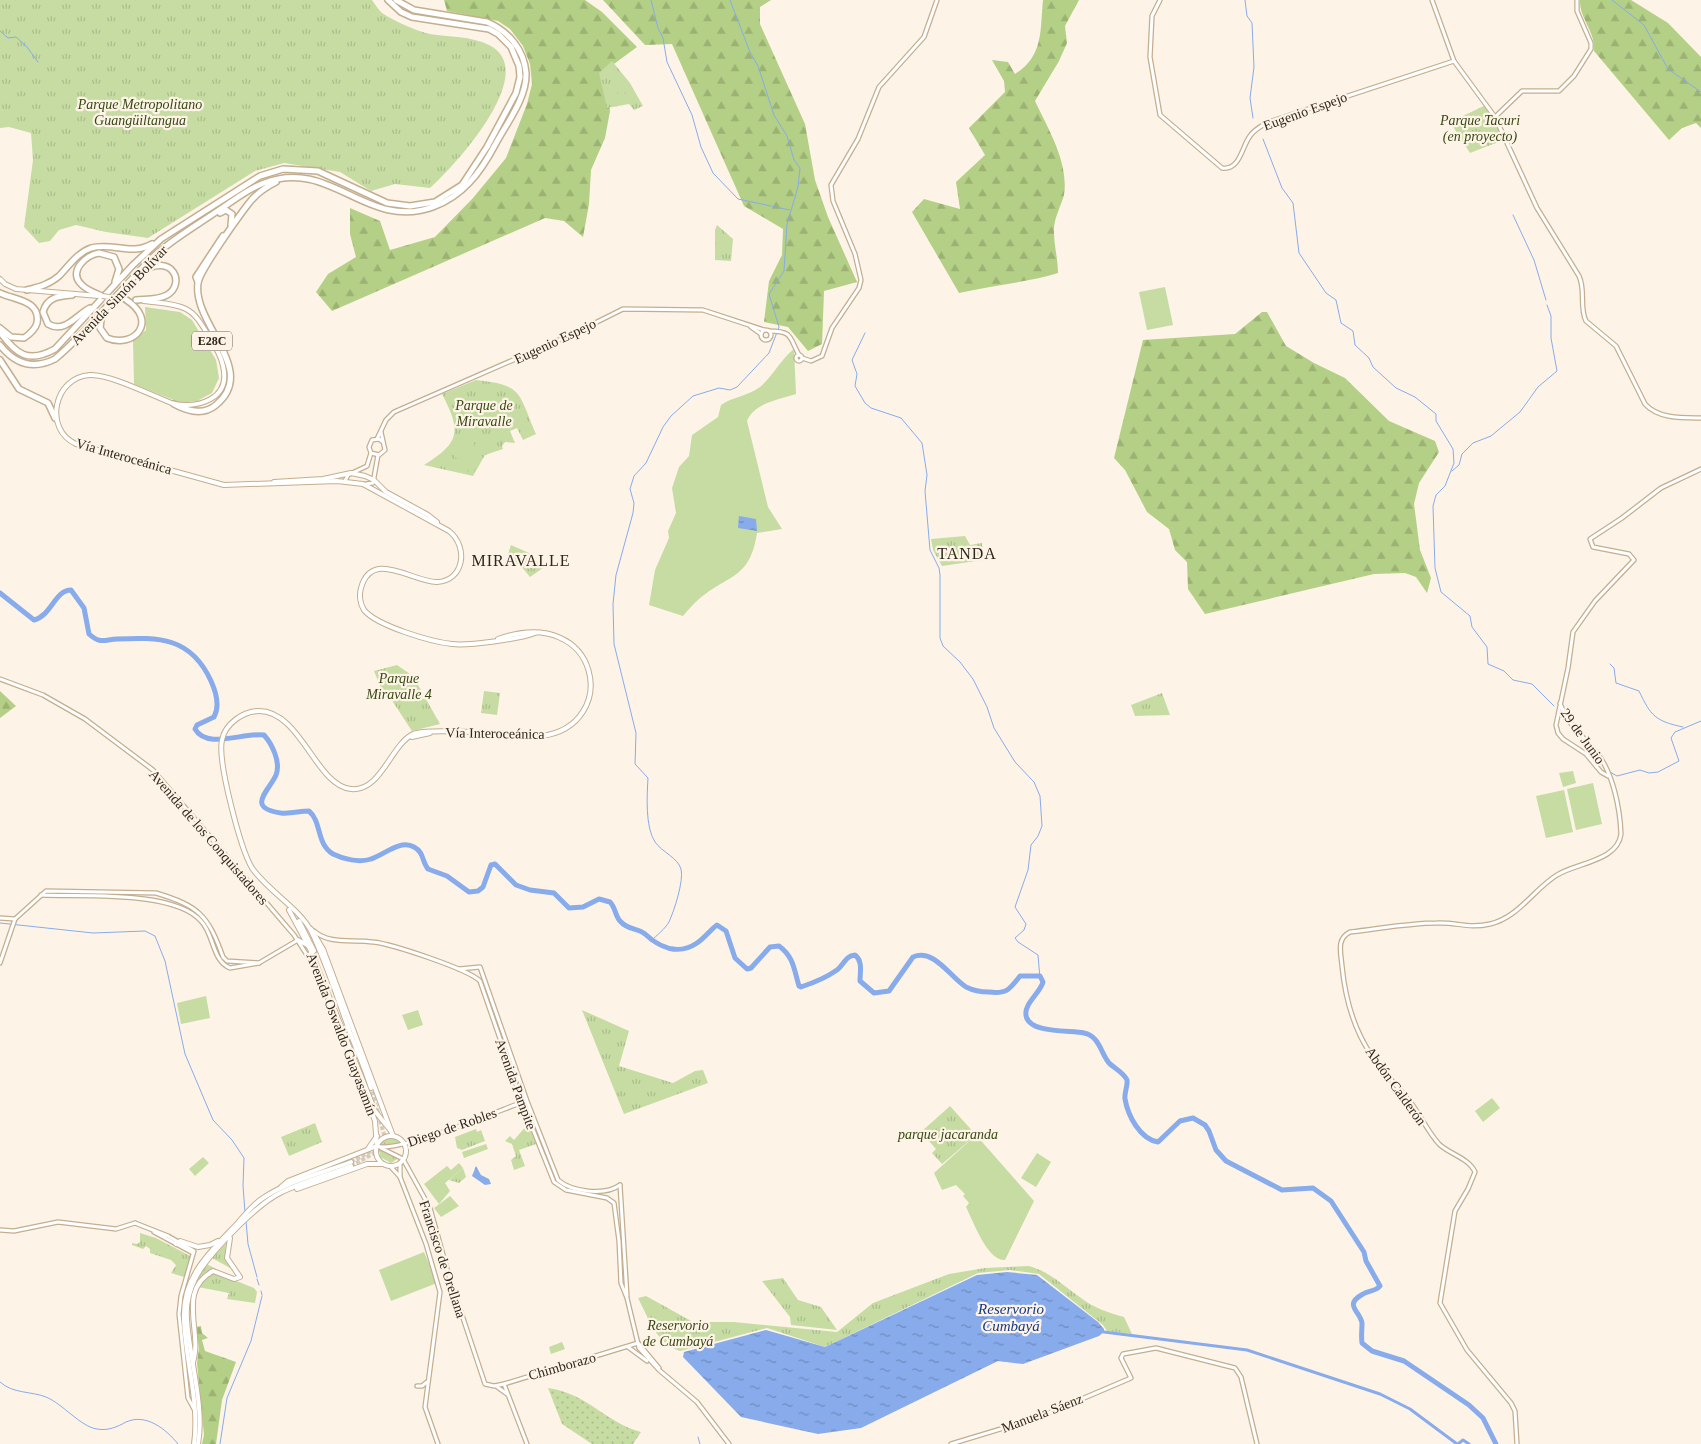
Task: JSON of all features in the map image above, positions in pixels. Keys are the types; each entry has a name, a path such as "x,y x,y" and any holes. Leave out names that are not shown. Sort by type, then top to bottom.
{"highway":[{"name":"Avenida Simón Bolívar","path":"0,330 16,351 23,355 40,356 55,349 112,287 161,239 260,176 284,169 318,171 387,203 410,206 434,202 462,185 487,147 516,94 520,77 516,54 504,40 490,29 412,17 401,12 388,0"},
{"name":"Avenida Simón Bolívar","path":"0,345 8,356 21,364 33,366 46,363 64,351 133,278 170,243 247,191 264,182 283,178 316,179 370,205 386,211 404,213 420,212 447,201 465,188 480,171 523,92 526,74 520,52 502,30 487,22 414,10 396,0"},
{"path":"198,282 250,202 261,191 283,178"},
{"path":"174,404 192,411 211,409 223,398 230,380 229,362 200,306 196,277 233,222 234,216 230,211 226,210 206,220"},
{"path":"27,290 52,282 76,258 91,248 104,247 140,250 161,239"},
{"path":"102,296 84,287 78,280 78,268 83,260 99,253 114,257 119,269 112,287"},
{"path":"133,278 151,266 159,264 169,267 175,278 173,288 168,294 136,300"},
{"path":"0,293 27,302 34,309 37,317 34,330 24,338 12,338 0,330"},
{"path":"72,295 58,297 48,302 43,312 48,324 56,327 65,326 95,305"},
{"path":"104,309 99,323 103,335 114,340 132,336 140,329 143,317 138,308 125,299"},
{"path":"0,360 18,389 48,403 55,418"}],"main road":[{"name":"E28C","path":"0,279 10,287 27,290 102,296 177,306 192,313 203,327 221,359 224,378 216,395 197,405 174,404 108,378 90,375 79,378 64,389 57,403 55,418"},
{"name":"Vía Interoceánica","path":"55,418 58,427 66,438 76,444 214,483 345,481 363,484 442,527"},
{"name":"Vía Interoceánica","path":"270,483 322,479 351,473 374,480 386,492 428,515 453,535 461,546 461,560 452,576 442,582 432,582 395,570 375,570 364,580 360,589 361,605 365,611 376,619 439,642 463,644 506,640 535,633 552,634 565,639 578,650 587,664 590,679 588,699 580,717 574,723 558,732 542,736 418,732 407,739 372,781 361,788 350,789 333,780 291,727 277,715 254,711 245,713 233,723 226,730 222,741 223,765 245,855 258,875 304,922 315,940"},
{"path":"285,904 309,946"},
{"name":"Avenida Oswaldo Guayasamín","path":"285,904 306,932 370,1089 315,940"},
{"path":"304,922 314,931"},
{"name":"Avenida Oswaldo Guayasamín","path":"314,931 339,990 393,1136"},
{"path":"298,940 309,946"},
{"name":"Avenida Oswaldo Guayasamín","path":"309,946 310,955 320,975 372,1113 378,1147 377,1157 383,1164"},
{"name":"Avenida Oswaldo Guayasamín","path":"309,946 366,1091 376,1110 392,1131"},
{"path":"326,969 339,990"},
{"path":"368,1149 376,1136"},
{"path":"280,1189 288,1181 368,1149 378,1147 383,1138 393,1136 404,1144 406,1153 401,1161 390,1166 367,1164 300,1188 288,1190"},
{"path":"194,1444 194,1409 185,1359 183,1311 188,1285 201,1262 256,1203 280,1189 351,1164 288,1190 266,1202 230,1236 202,1268 189,1295 187,1321 199,1420 198,1444"},
{"path":"192,1364 196,1352 193,1302 198,1285 213,1271 234,1279 240,1277 227,1258 230,1236"},
{"path":"177,1242 202,1247 224,1237"}],"street":[{"path":"779,331 766,340 762,338 761,334 764,330 779,331 789,334 799,355 811,361 822,356 832,328 861,285 861,274 855,254 833,201 831,191 832,180 858,139 878,87 924,37 937,0"},
{"name":"Eugenio Espejo","path":"1160,0 1152,16 1150,57 1160,116 1222,168 1228,169 1235,164 1251,134 1266,123 1454,61"},
{"path":"1432,0 1454,61 1495,117 1537,208 1572,261 1582,281 1586,321 1616,346 1650,409 1664,416 1701,418"},
{"path":"1495,117 1522,91 1559,90 1587,57 1591,42 1577,11 1577,0"},
{"name":"Eugenio Espejo","path":"377,439 386,420 394,412 575,333 623,309 697,309 764,330"},
{"name":"Eugenio Espejo","path":"746,324 761,334"},
{"path":"769,331 771,336"},
{"path":"363,484 371,485 374,480 379,455 385,450 381,432"},
{"path":"345,481 345,478 351,473 367,466 371,453 369,444 377,439 383,442"},
{"path":"371,453 379,455"},
{"path":"1560,704 1576,627 1595,601 1634,560 1629,554 1593,547 1590,539 1622,518 1660,488 1701,469"},
{"name":"Avenida de los Conquistadores","path":"0,679 43,695 85,718 153,770 310,955"},
{"name":"29 de Junio","path":"1560,704 1556,718 1558,734 1609,776"},
{"name":"29 de Junio","path":"1560,704 1570,722 1599,755 1609,776 1621,834 1617,844 1607,855"},
{"name":"Abdón Calderón","path":"1517,1444 1514,1411 1511,1403 1467,1350 1440,1303 1455,1211 1468,1189 1475,1172 1471,1165 1441,1145 1429,1132 1411,1103 1371,1056 1352,1018 1343,975 1340,945 1343,937 1350,932 1438,922 1469,927 1499,922 1513,913 1556,875 1585,862 1607,855"},
{"path":"0,964 15,919 46,891 156,893 167,896 191,907 207,920 223,957 227,961 259,963"},
{"path":"41,896 148,898 168,903 194,914 202,921 210,935 220,961 226,967 234,969 259,963 298,940"},
{"path":"0,918 15,919"},
{"path":"314,931 330,939 374,942 426,957 477,978 482,973"},
{"path":"323,949 324,943 330,939"},
{"name":"Avenida Pampite","path":"472,968 480,966 527,1101 558,1180 572,1187 598,1191 609,1191 620,1185 627,1298"},
{"path":"456,969 472,968 472,975"},
{"name":"Avenida Pampite","path":"477,978 482,984 522,1102 554,1182 566,1190 610,1199 615,1205 621,1283 627,1298 638,1344"},
{"path":"507,1058 512,1056"},
{"name":"Diego de Robles","path":"378,1147 404,1144 527,1101"},
{"path":"378,1147 401,1161 400,1177"},
{"name":"Francisco de Orellana","path":"401,1161 430,1208 447,1270 485,1384"},
{"path":"390,1166 400,1177 426,1244 440,1292 428,1381 426,1413 438,1444"},
{"path":"597,1196 598,1191"},
{"path":"615,1205 621,1204"},
{"path":"0,1230 14,1230 58,1222 116,1229 135,1223 177,1242 193,1252 181,1296 179,1323 185,1359"},
{"path":"638,1344 648,1360 659,1370"},
{"path":"638,1344 664,1374"},
{"name":"Chimborazo","path":"485,1384 496,1386 504,1384 638,1344"},
{"path":"628,1347 664,1374 696,1402 729,1444"},
{"name":"Manuela Sáenz","path":"952,1444 1037,1418 1131,1378 1121,1358 1123,1354 1156,1348 1235,1368 1241,1377 1257,1444"},
{"path":"417,1386 424,1386 428,1381"},
{"path":"504,1384 527,1444"},
{"path":"496,1386 510,1397"}],"green space":[{"name":"Parque Metropolitano Guangüiltangua","path":"0,0 372,0 385,15 412,28 430,34 467,38 489,45 503,58 506,75 500,96 488,118 457,160 430,188 395,184 371,191 340,172 284,163 255,171 148,238 106,232 76,225 59,230 50,241 39,243 24,227 33,160 31,133 9,127 0,128"},
{"path":"444,0 585,0 602,12 637,47 603,72 610,111 605,138 591,170 589,204 583,237 564,221 545,218 332,311 316,292 328,274 356,257 350,234 350,208 380,221 390,250 435,237 473,198 506,158 527,104 532,84 530,64 523,46 510,29 498,21 447,11"},
{"path":"603,0 771,0 760,7 760,24 805,124 815,180 828,217 857,282 824,291 822,344 808,351 788,327 764,322 769,281 782,255 783,229 744,206 672,44 645,45"},
{"path":"1043,0 1079,0 1065,26 1067,43 1059,61 1035,101 1056,146 1065,183 1064,195 1054,227 1058,273 959,293 912,212 924,199 960,209 956,182 985,155 969,128 1005,92 1004,81 992,60 1008,62 1015,74 1031,59 1039,41"},
{"path":"1580,0 1631,0 1668,23 1701,57 1701,128 1696,123 1682,128 1669,140 1594,51 1593,38 1582,13"},
{"path":"612,61 630,83 643,106 634,110 629,104 607,108 599,73"},
{"path":"622,90 629,98 616,107 610,99"},
{"name":"Parque Tacuri (en proyecto)","path":"1486,105 1495,117 1506,139 1470,153 1450,122"},
{"path":"717,225 733,239 731,261 715,260 715,230"},
{"path":"1165,287 1173,325 1147,330 1139,292"},
{"path":"145,307 180,312 192,320 216,360 219,378 212,393 197,401 181,403 134,384 133,341 146,330"},
{"path":"1262,312 1267,312 1286,346 1314,363 1345,378 1389,421 1435,441 1439,452 1419,483 1414,504 1420,550 1431,578 1427,593 1416,577 1405,573 1374,574 1205,614 1188,589 1187,562 1175,550 1169,529 1147,512 1125,470 1114,458 1143,340 1235,334"},
{"path":"794,349 796,394 761,406 750,415 747,421 768,507 782,529 757,533 754,548 743,568 699,599 683,616 649,605 655,570 669,538 668,531 676,513 672,488 679,467 689,456 692,435 718,417 721,405 760,387"},
{"name":"Parque de Miravalle","path":"476,380 503,385 517,393 522,400 536,434 523,440 517,428 510,431 515,443 505,442 502,446 503,449 485,455 473,476 424,465 445,449 454,435 452,417 442,394"},
{"path":"496,406 501,413 491,421 486,414"},
{"path":"470,439 475,445 458,460 453,454"},
{"path":"471,455 480,459 473,473 464,468"},
{"path":"965,536 970,545 982,543 983,560 942,566 933,550 931,539"},
{"path":"511,545 529,553 543,568 530,577 521,566 506,560"},
{"name":"Parque Miravalle 4","path":"397,665 413,676 440,724 412,731 391,699 384,695 374,671"},
{"path":"0,691 16,706 0,718"},
{"path":"484,691 500,693 497,715 481,713"},
{"path":"1162,693 1170,715 1135,716 1131,705"},
{"path":"1573,771 1576,783 1563,787 1559,773"},
{"path":"1593,783 1602,824 1576,830 1567,789"},
{"path":"1564,790 1573,832 1546,838 1536,796"},
{"path":"206,996 210,1018 181,1024 177,1003"},
{"path":"418,1010 423,1025 408,1030 402,1015"},
{"path":"582,1010 629,1031 619,1066 673,1083 695,1071 703,1070 708,1083 624,1114"},
{"path":"1492,1098 1500,1108 1483,1122 1475,1111"},
{"name":"parque jacaranda","path":"950,1106 976,1135 942,1164 932,1153 936,1149 921,1132"},
{"path":"315,1123 322,1142 289,1156 281,1137"},
{"path":"528,1124 536,1144 519,1150 525,1166 514,1170 511,1160 516,1156 512,1144 505,1141 510,1136 514,1140"},
{"path":"476,1129 477,1132 481,1130 485,1141 462,1150 457,1148 455,1137"},
{"path":"976,1135 1034,1201 1005,1260 993,1255 982,1240 966,1207 969,1203 963,1196 965,1194 956,1185 942,1190 934,1173"},
{"path":"391,1137 398,1139 403,1144 378,1145 383,1139"},
{"path":"486,1144 488,1149 464,1158 462,1152"},
{"path":"380,1150 399,1158 391,1163 380,1157"},
{"path":"1037,1153 1051,1162 1036,1187 1021,1178"},
{"path":"203,1157 209,1163 195,1176 189,1169"},
{"path":"459,1163 463,1168 445,1183 450,1191 439,1204 424,1184 447,1166 451,1170"},
{"path":"463,1168 466,1177 459,1183 449,1180"},
{"path":"450,1196 459,1206 441,1217 434,1208"},
{"path":"140,1233 156,1238 192,1257 184,1277 171,1273 176,1265 171,1260 150,1253 150,1249 146,1246 143,1249 132,1245 132,1243 137,1244 140,1242"},
{"path":"226,1243 225,1258 232,1269 212,1258"},
{"path":"424,1252 437,1283 391,1301 379,1270"},
{"path":"207,1264 218,1270 209,1271 194,1286"},
{"name":"Reservorio de Cumbayá","path":"1029,1266 1050,1276 1091,1305 1124,1317 1132,1334 1107,1331 1103,1325 1039,1274 1010,1270 978,1273 825,1347 767,1328 680,1351 659,1336 638,1298 646,1296 693,1322 734,1322 837,1332 873,1303 949,1274 985,1268"},
{"path":"214,1272 254,1288 257,1292 255,1303 227,1299 229,1293 198,1287"},
{"path":"783,1278 798,1300 821,1307 837,1330 791,1325 790,1317 762,1281"},
{"path":"201,1326 202,1333 208,1338 202,1340 205,1351 236,1362 222,1400 216,1444 202,1444 204,1435 197,1363 199,1348 196,1327"},
{"path":"562,1342 565,1349 551,1354 549,1347"},
{"path":"548,1388 574,1396 617,1422 641,1432 633,1444 592,1444 562,1424"}],"water":[{"path":"739,516 756,519 757,531 738,528"},
{"path":"476,1166 481,1175 489,1179 491,1184 485,1185 472,1176"},
{"name":"Reservorio Cumbayá","path":"1007,1272 1037,1275 1098,1322 1104,1329 1104,1332 1099,1336 1023,1364 998,1361 861,1428 818,1434 741,1417 683,1357 684,1352 766,1330 825,1347 977,1275"}],"waterway":[{"path":"651,0 658,28 663,38 667,62 692,115 701,147 713,173 738,199 790,210"},
{"path":"651,941 669,922 678,896 682,874 677,862 655,842 652,836 647,811 648,778 635,764 636,733 614,644 613,604 616,575 633,513 634,503 630,489 634,476 646,463 663,427 671,416 693,396 719,388 730,390 737,387 769,353 779,327 769,294 784,271 787,224 798,187 800,168 794,160 787,136 774,115 758,66 750,52 730,0"},
{"path":"1245,0 1247,16 1252,23 1254,67 1250,98 1253,118"},
{"path":"1612,0 1644,25 1668,69 1701,92"},
{"path":"0,31 8,38 16,37 27,47 38,62"},
{"path":"1263,139 1282,188 1293,203 1299,253 1326,293 1336,300 1341,323 1353,331 1355,345 1369,358 1373,367 1396,388 1415,397 1436,414 1436,421 1453,449 1454,463 1445,486 1436,495 1433,506 1435,568 1441,592 1470,616 1472,627 1487,647 1488,664 1504,671 1513,680 1532,684 1554,706"},
{"path":"1513,215 1534,260 1546,300"},
{"path":"1452,471 1459,465 1462,454 1473,443 1491,436 1520,412 1538,387 1557,371 1551,338 1551,316 1547,305"},
{"path":"865,333 852,360 857,374 855,386 865,403 871,408 901,418 922,443 927,475 925,491 930,550 939,568 940,575 940,638 943,646 960,662 973,679 987,707 994,728 1015,762 1034,782 1040,796 1042,826 1038,836 1031,845 1028,870 1015,907 1026,924 1024,930 1015,938 1038,955 1040,979"},
{"path":"0,593 34,620 45,614 61,594 71,590 84,608 89,634 96,639 102,641 132,638 160,640 184,648 203,666 216,694 217,704 214,717 197,725 195,729 201,735 217,739 264,735 273,748 277,759 276,775 262,798 264,807 270,811 281,813 309,811 316,821 324,845 337,856 361,861 376,857 398,846 409,845 420,852 428,869 447,876 469,892 478,891 483,887 491,865 495,864 516,885 530,890 554,893 569,908 583,907 599,899 610,902 619,920 624,925 642,932 656,943 669,948 683,949 690,947 700,941 717,925 726,931 735,958 747,969 751,968 770,947 779,946 791,959 799,986 801,987 833,973 849,957 855,955 860,963 860,981 874,993 889,991 913,957 921,955 935,960 966,987 978,991 1004,992 1020,976 1040,976 1043,982 1026,1011 1029,1021 1042,1028 1084,1033 1094,1038 1110,1064 1122,1073 1127,1080 1125,1097 1127,1106 1140,1132 1158,1142 1180,1121 1193,1118 1205,1125 1216,1150 1226,1161 1282,1190 1313,1188 1331,1201 1364,1252 1366,1261 1380,1286 1363,1294 1354,1301 1354,1308 1362,1323 1362,1343 1372,1351 1404,1361 1469,1405 1483,1418 1496,1444"},
{"path":"1610,664 1614,668 1616,683 1639,691 1651,712 1660,720 1683,727"},
{"path":"1564,719 1604,767"},
{"path":"1610,772 1617,776 1640,770 1649,773 1658,772 1679,761 1671,738 1675,732 1701,721"},
{"path":"0,923 93,933 145,931 155,936 165,961 185,1054 213,1120 232,1140 244,1158 243,1186 245,1212"},
{"path":"246,1221 248,1244 257,1277"},
{"path":"257,1279 259,1285"},
{"path":"261,1291 262,1295"},
{"path":"220,1444 227,1398 251,1341 262,1296"},
{"path":"1104,1332 1247,1350 1380,1394 1410,1409 1457,1444"},
{"path":"0,1382 11,1389 46,1397 91,1427 109,1429 133,1420 148,1421 162,1428 178,1444"},
{"path":"698,1437 700,1444"},
{"path":"1458,1444 1463,1440 1469,1444"}],"tunnel":[{"path":"351,1166 378,1151 385,1138 371,1088"},
{"path":"351,1162 377,1148"}],"district":[{"name":"TANDA","path":"967,553"},
{"name":"MIRAVALLE","path":"521,560"}]}
